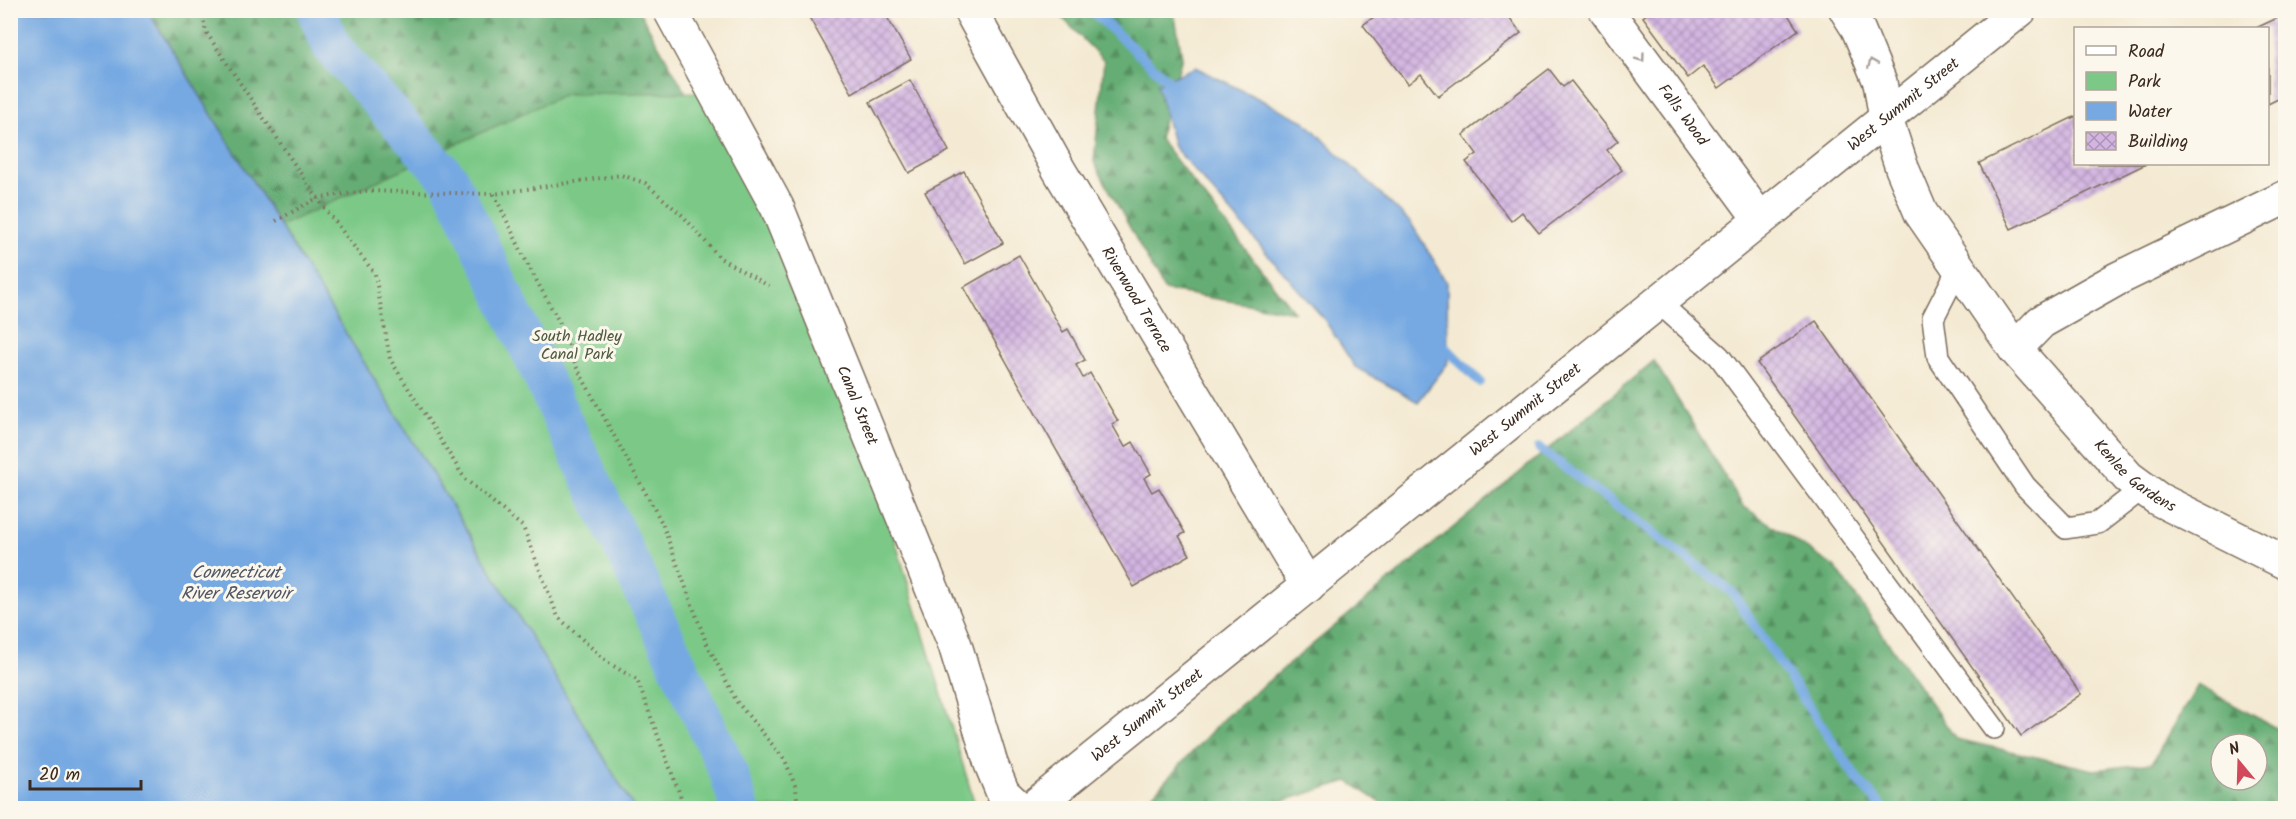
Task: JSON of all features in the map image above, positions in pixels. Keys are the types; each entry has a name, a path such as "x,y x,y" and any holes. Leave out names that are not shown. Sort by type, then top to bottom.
{"street":[{"name":"Canal Street","path":"670,10 777,207 955,645 995,774 1003,793 1018,808"},
{"name":"Riverwood Terrace","path":"970,10 1059,170 1308,586"},
{"name":"Falls Wood","path":"1606,10 1760,219"},
{"path":"1846,10 1858,29 1880,82 1886,119"},
{"name":"West Summit Street","path":"1032,808 1659,303 2013,13"},
{"name":"Kenlee Gardens","path":"1886,119 1902,168 1921,213 2015,349 2128,477 2158,499 2286,562"},
{"path":"2015,349 2041,322 2117,279 2286,197"}],"lane":[{"path":"1959,267 1933,318 1938,357 2025,486 2066,528 2098,523 2143,488"},
{"path":"1659,303 1719,356 1994,728"}],"path":[{"path":"201,10 207,32 317,198 375,274 390,358 465,479 523,527 558,617 607,662 638,680 685,808"},
{"path":"276,221 317,198 366,191 494,194 621,175 645,183 683,216 720,258 772,287"},
{"path":"494,194 528,265 563,329 577,368 662,523 706,642 737,702 785,759 796,788 798,808"}],"green space":[{"path":"148,11 639,11 757,217 448,499"},
{"path":"1056,11 1174,11 1182,57 1159,138 1294,312 1164,290 1094,162 1104,61"},
{"name":"South Hadley Canal Park","path":"714,92 845,375 976,808 591,808 239,245 565,94"},
{"path":"1654,361 1743,506 1836,568 1956,739 2094,770 2152,763 2198,685 2285,733 2285,808 1389,808 1348,781 1260,808 1140,808 1224,718"}],"water":[{"name":"Connecticut River Reservoir","path":"10,11 148,11 448,499 634,808 11,808"},
{"path":"1195,67 1304,121 1411,223 1447,282 1448,363 1418,402 1355,367 1324,319 1174,147 1157,84"}],"building":[{"path":"805,10 883,10 911,59 852,93"},
{"path":"1370,10 1504,10 1521,33 1438,96 1421,74 1408,84 1363,25 1375,16"},
{"path":"1652,10 1785,10 1798,30 1719,88 1703,66 1688,78 1643,17"},
{"path":"2286,14 2286,95 2269,104 2269,27 2258,27"},
{"path":"1549,69 1563,87 1571,81 1618,141 1607,150 1622,170 1539,233 1522,212 1511,221 1466,162 1477,154 1463,135"},
{"path":"910,80 949,151 909,173 870,102"},
{"path":"2074,117 2074,165 2144,165 2011,229 1979,163"},
{"path":"964,171 1003,243 965,264 925,192"},
{"path":"1019,255 1063,332 1068,329 1085,360 1076,365 1083,378 1090,373 1118,421 1112,424 1125,447 1133,442 1151,474 1144,478 1152,492 1159,488 1185,533 1179,536 1190,555 1134,587 964,287"},
{"path":"1816,321 2081,694 2021,736 1757,363"}],"waterway":[{"path":"316,10 332,47 449,179 728,771 740,808"},
{"path":"1091,10 1177,89"},
{"path":"1439,341 1480,382"},
{"path":"1539,448 1732,592 1858,780 1883,808"}]}
